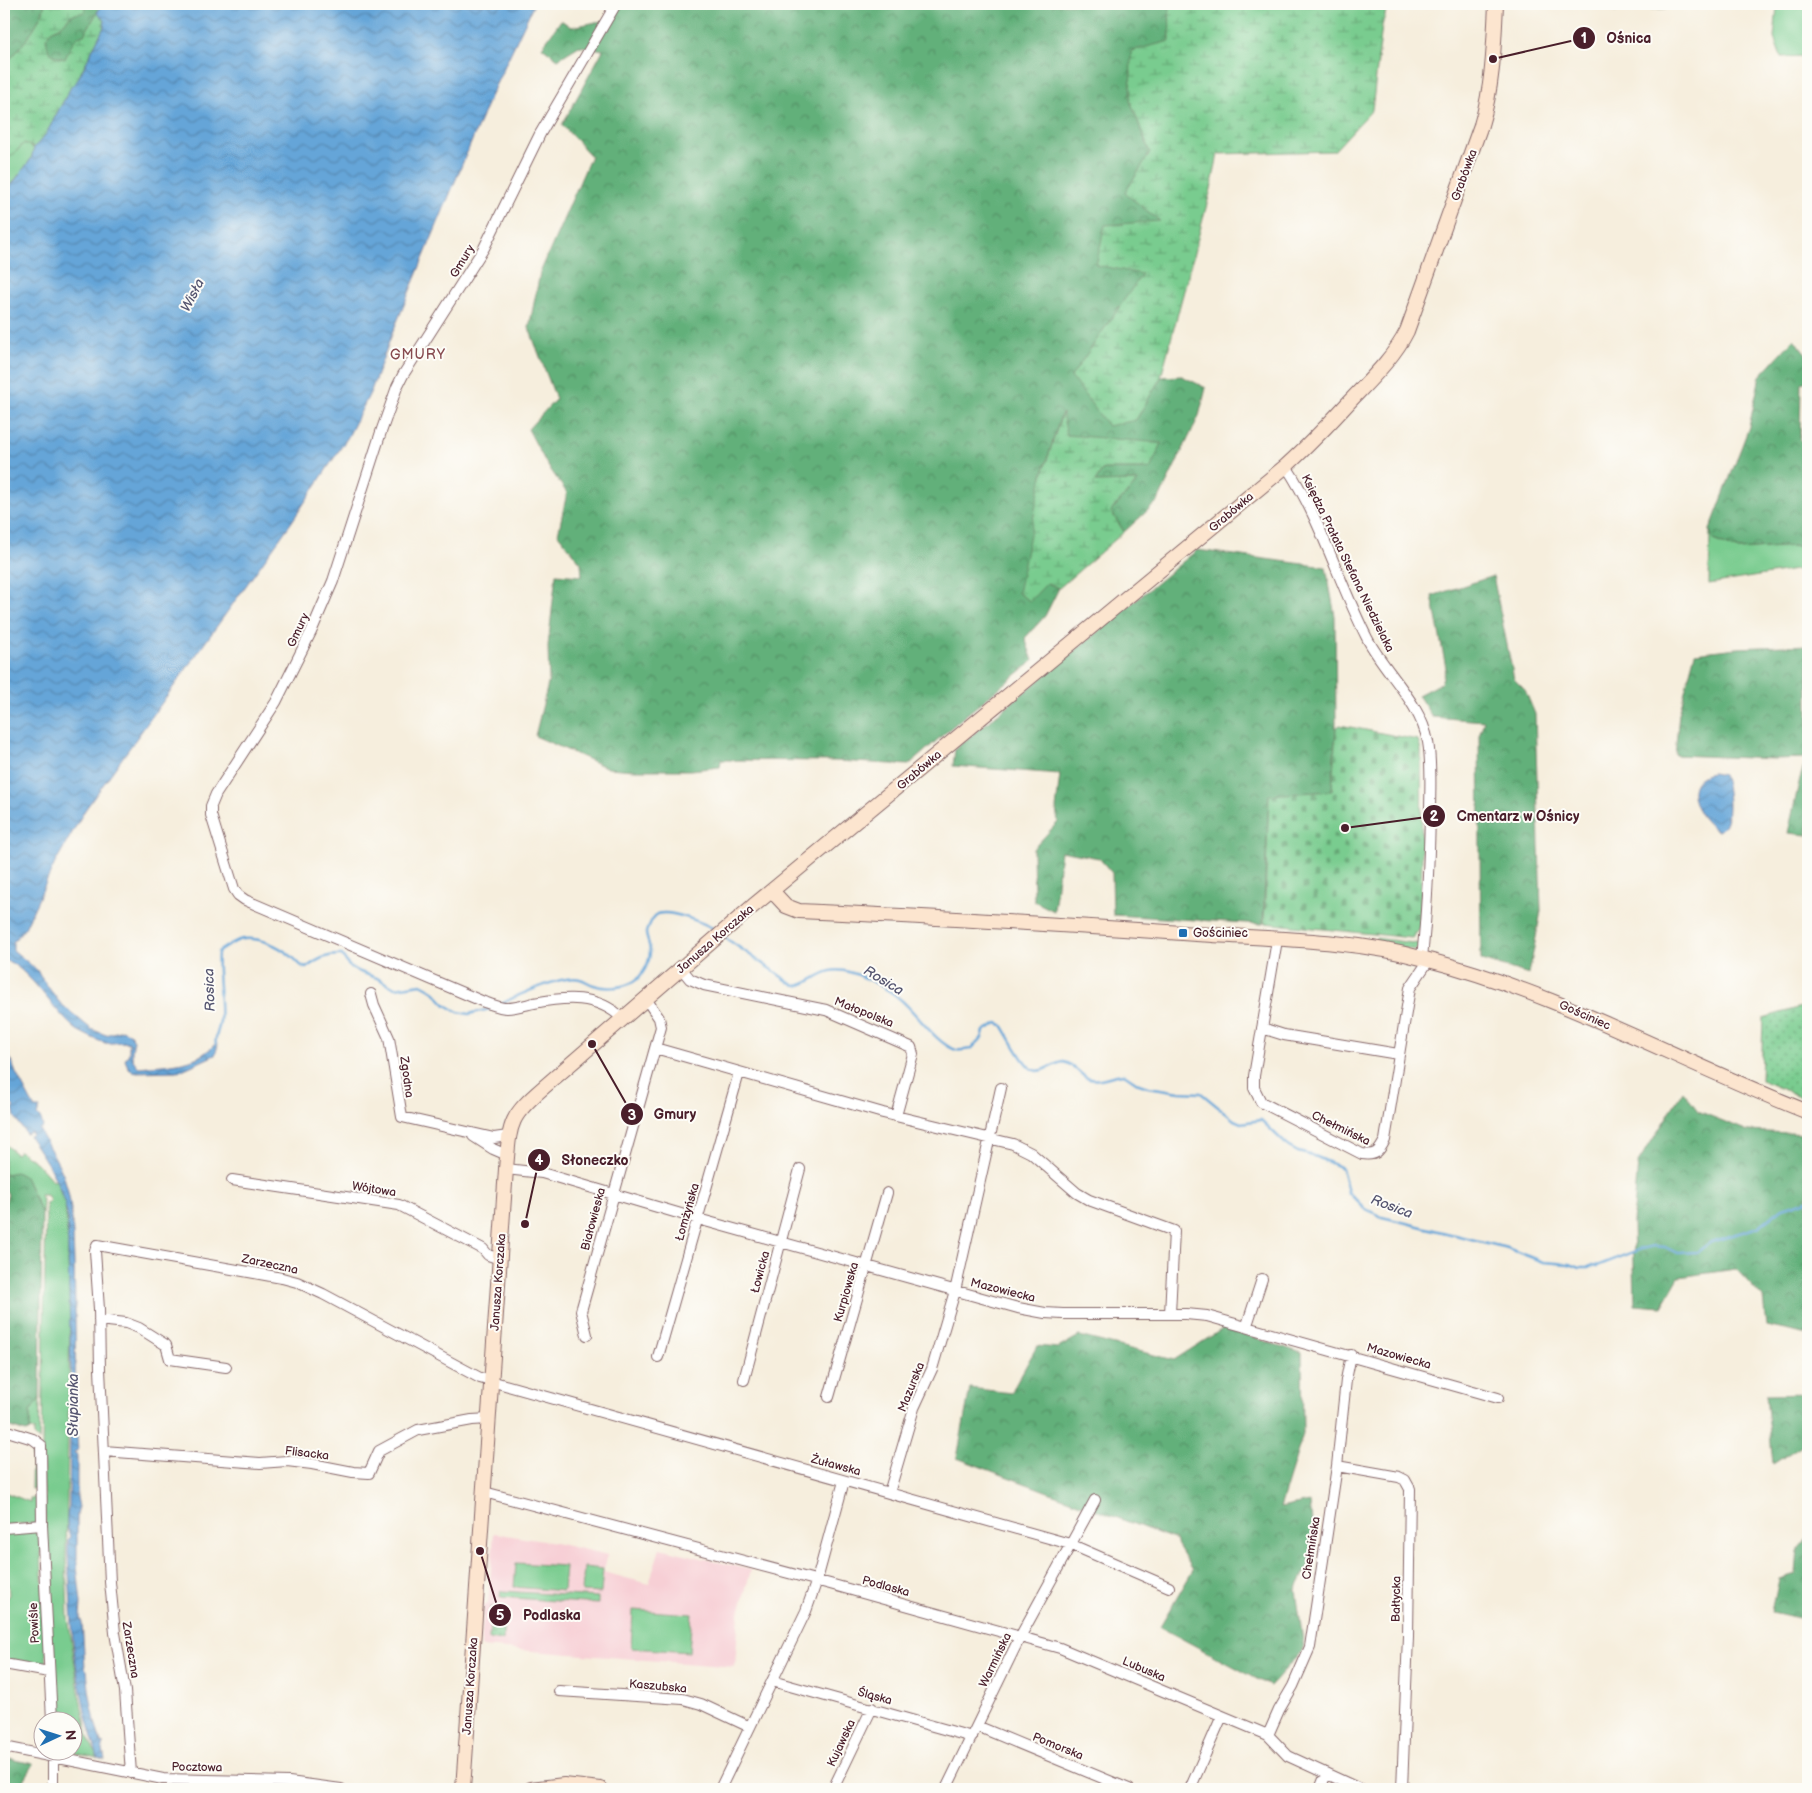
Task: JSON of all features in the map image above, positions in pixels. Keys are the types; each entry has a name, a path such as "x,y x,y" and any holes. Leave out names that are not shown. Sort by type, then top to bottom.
{"street":[{"name":"Gmury","path":"616,4 540,134 484,248 403,374 381,432 333,581 318,615 276,702 216,794 211,806 214,824 234,889 245,900 490,1004 504,1008 555,999 585,999 607,1006 622,1018"},
{"name":"Grabówka","path":"772,891 1286,466 1314,440 1390,358 1407,331 1484,115 1491,78 1496,4"},
{"name":"Księdza Prałata Stefana Niedzielaka","path":"1286,466 1307,502 1370,644 1409,698 1426,732 1430,792 1426,959"},
{"name":"Janusza Korczaka","path":"463,1789 508,1136 515,1115 524,1104 622,1018 772,891"},
{"name":"Gościniec","path":"772,891 786,906 799,911 1344,945 1426,959 1472,971 1525,990 1808,1112"},
{"name":"Chełmińska","path":"1278,940 1254,1076 1254,1088 1261,1102 1362,1154 1372,1156 1379,1152 1385,1140 1410,988 1426,959"},
{"name":"Małopolska","path":"681,968 690,979 704,986 826,1010 911,1047 913,1054 896,1116"},
{"name":"Zgodna","path":"371,994 389,1038 402,1117 494,1138 508,1136"},
{"name":"Białowieska","path":"587,1334 580,1311 660,1026 659,1018 646,999"},
{"path":"1262,1028 1284,1035 1398,1054"},
{"path":"655,1048 896,1116 1013,1144 1031,1153 1076,1193 1174,1231 1170,1314"},
{"name":"Łomżyńska","path":"658,1357 739,1073"},
{"path":"955,1291 1001,1088"},
{"path":"466,1132 493,1149 507,1155"},
{"name":"Mazowiecka","path":"506,1169 542,1172 698,1219 1018,1308 1045,1313 1208,1316 1498,1398"},
{"name":"Łowicka","path":"744,1380 800,1169"},
{"name":"Wójtowa","path":"232,1180 400,1205 475,1244 488,1255 500,1259"},
{"name":"Kurpiowska","path":"829,1397 886,1193"},
{"name":"Zarzeczna","path":"131,1773 125,1692 115,1633 110,1582 95,1251 98,1245 297,1282 477,1376 492,1381"},
{"path":"1247,1326 1262,1279"},
{"name":"Mazurska","path":"889,1493 914,1408 932,1369 955,1291"},
{"path":"99,1320 126,1323 139,1328 166,1346 170,1359 226,1367"},
{"name":"Chełmińska","path":"1268,1735 1310,1647 1337,1466 1346,1380 1351,1355"},
{"name":"Żuławska","path":"492,1381 1070,1544 1168,1587"},
{"name":"Flisacka","path":"104,1451 260,1463 287,1461 369,1473 379,1451 418,1430 472,1420 489,1419"},
{"name":"Powiśle","path":"4,1430 33,1439 41,1445 42,1525 51,1710"},
{"name":"Bałtycka","path":"1337,1466 1399,1477 1404,1480 1410,1489 1408,1636 1402,1789"},
{"path":"720,1789 806,1611 817,1580 844,1481"},
{"name":"Podlaska","path":"484,1492 817,1580 1020,1637"},
{"name":"Warmińska","path":"946,1789 1020,1637 1095,1500"},
{"path":"4,1528 42,1525"},
{"name":"Lubuska","path":"1020,1637 1087,1658 1268,1735"},
{"path":"4,1664 49,1672"},
{"name":"Śląska","path":"772,1681 972,1737"},
{"name":"Kaszubska","path":"559,1691 683,1699 701,1704 750,1727"},
{"name":"Kujawska","path":"834,1789 872,1708"},
{"path":"1190,1789 1222,1716"},
{"name":"Pomorska","path":"977,1726 1129,1789"},
{"path":"1268,1735 1288,1756 1360,1789"},
{"name":"Pocztowa","path":"4,1746 32,1751"},
{"path":"52,1789 56,1760"},
{"name":"Pocztowa","path":"77,1760 131,1773 174,1780 290,1782 341,1789"},
{"path":"1320,1789 1326,1774"},
{"path":"531,1789 564,1785 600,1789"}],"shaded area":[{"path":"494,1533 555,1543 608,1555 603,1572 649,1584 660,1548 751,1570 739,1613 735,1667 481,1647 484,1604 488,1604"}],"green space":[{"path":"4,4 45,4 39,20 28,37 4,65"},
{"path":"45,4 80,4 86,8 85,12 71,15 61,26 51,31 46,38 49,51 56,57 65,59 74,41 84,35 97,13 105,20 104,27 77,81 71,87 46,134 34,148 24,143 4,161 4,65 28,37 39,20"},
{"path":"80,4 102,4 84,35 69,51 65,59 53,55 47,47 45,38 71,15 86,8"},
{"path":"603,4 1169,4 1170,42 1130,100 1150,153 1125,193 1161,221 1143,274 1071,377 1136,420 1161,377 1182,376 1206,388 1199,416 1158,501 1124,532 1111,511 1138,481 1094,482 1103,469 1150,469 1067,435 1061,415 1042,476 1035,518 1047,583 1059,588 1045,616 1025,638 1033,661 961,719 909,765 836,761 721,760 720,767 691,770 608,768 535,736 549,680 548,646 556,574 582,576 581,563 558,534 567,493 546,463 528,429 556,399 529,328 540,273 591,156 562,125 603,50 579,46 558,59 542,47 561,20 571,27 617,18"},
{"path":"1169,4 1388,4 1382,26 1372,110 1334,151 1218,154 1211,189 1161,377 1136,420 1108,426 1071,377 1142,274 1096,265 1105,225 1160,221 1125,193 1150,153 1130,100 1131,51 1170,41"},
{"path":"1614,4 1760,4 1614,11"},
{"path":"1760,4 1808,4 1808,56 1781,57 1774,38 1777,6"},
{"path":"24,143 34,148 31,159 5,193 4,161"},
{"path":"1794,339 1808,356 1808,381 1801,383 1800,439 1808,451 1808,545 1739,550 1713,540 1710,530 1749,427 1760,376"},
{"path":"1062,413 1067,435 1162,443 1150,469 1103,469 1095,482 1138,481 1111,511 1124,532 1059,588 1047,583 1030,601 1018,593 1042,476"},
{"path":"1710,530 1713,540 1739,550 1808,545 1808,568 1709,584"},
{"path":"1197,550 1326,567 1335,616 1336,728 1332,791 1269,796 1263,924 1113,915 1112,873 1099,858 1061,851 1054,911 1034,901 1033,849 1058,822 1056,809 1060,774 953,766 955,749"},
{"path":"1493,576 1514,679 1525,690 1535,714 1541,911 1529,974 1481,960 1479,735 1484,721 1432,717 1418,695 1441,683 1446,668 1432,596"},
{"path":"1808,645 1808,835 1788,833 1800,778 1807,758 1774,759 1675,755 1679,714 1695,653 1736,648"},
{"path":"1340,725 1418,740 1421,750 1422,861 1420,929 1412,938 1264,923 1269,795 1332,791 1336,728"},
{"path":"1376,938 1420,944 1416,950 1375,944"},
{"path":"1808,1005 1808,1100 1761,1080 1763,1018"},
{"path":"1683,1091 1698,1111 1748,1131 1808,1134 1808,1335 1766,1326 1763,1298 1736,1269 1679,1277 1662,1307 1635,1305 1633,1222 1638,1163"},
{"path":"4,1143 16,1154 20,1151 37,1163 53,1181 56,1180 65,1204 70,1316 66,1556 68,1617 88,1737 98,1758 82,1754 82,1710 54,1710 42,1446 46,1203 50,1201 47,1195 40,1195 43,1203 42,1214 25,1177 4,1172"},
{"path":"4,1172 6,1174 16,1172 25,1177 42,1214 40,1398 30,1412 30,1430 26,1432 4,1425 4,1207 8,1194 4,1189"},
{"path":"1224,1328 1302,1353 1303,1434 1280,1508 1310,1502 1315,1552 1296,1590 1304,1649 1270,1686 1160,1627 1193,1570 1174,1539 957,1458 970,1388 1011,1393 1037,1346 1058,1348 1079,1336 1174,1360"},
{"path":"1808,1394 1808,1441 1773,1464 1766,1395"},
{"path":"40,1398 39,1441 34,1436 34,1430 30,1430 30,1412"},
{"path":"12,1437 19,1437 36,1446 40,1488 31,1489 32,1445"},
{"path":"4,1492 30,1502 30,1498 39,1498 38,1523 4,1525"},
{"path":"37,1530 40,1533 47,1667 4,1662 4,1598 7,1599 9,1594 4,1531"},
{"path":"1808,1538 1808,1620 1772,1612 1779,1579 1796,1574 1798,1549"},
{"path":"516,1563 565,1566 563,1591 514,1587"},
{"path":"584,1567 603,1569 601,1593 582,1592"},
{"path":"501,1591 598,1597 598,1604 500,1597"},
{"path":"491,1607 499,1608 499,1614 504,1615 503,1640 489,1639"},
{"path":"633,1610 692,1614 689,1652 631,1648"},
{"path":"4,1758 34,1764 21,1785 16,1789 4,1789"}],"water":[{"name":"Wisła","path":"102,4 534,4 490,97 392,334 371,391 348,437 291,523 85,810 55,863 25,928 13,942 13,950 37,970 60,1003 91,1029 106,1035 122,1030 129,1033 134,1040 132,1058 139,1067 179,1063 198,1057 214,1045 218,1045 215,1055 180,1071 133,1072 125,1060 129,1053 129,1043 105,1043 77,1030 32,980 13,964 4,960 4,195 31,159 34,148 46,134 71,87 77,81 104,27 105,20 97,13"},
{"path":"1712,773 1723,775 1728,796 1726,821 1718,831 1703,818 1694,800 1693,791 1695,783 1701,777"},
{"name":"Słupianka","path":"4,1042 16,1073 34,1107 40,1108 37,1115 41,1119 43,1127 39,1129 62,1173 68,1190 71,1210 75,1283 76,1430 78,1451 74,1453 77,1454 77,1497 79,1507 77,1515 77,1566 81,1603 80,1618 90,1698 101,1743 104,1744 102,1745 105,1760 98,1758 86,1717 73,1641 68,1554 68,1540 70,1536 67,1522 69,1507 71,1375 67,1214 65,1203 52,1173 29,1136 32,1135 31,1132 26,1134 15,1117 14,1107 8,1101 10,1100 5,1093"}],"waterway":[{"name":"Rosica","path":"501,1004 540,987 573,978 598,986 608,987 622,986 635,981 647,965 650,951 646,932 658,914 679,915 716,930"},
{"name":"Rosica","path":"724,937 795,986 825,973 840,970 868,979 900,999 934,1035 956,1050 971,1049 982,1038 984,1031 997,1023 1002,1025 1027,1065 1037,1071 1063,1062 1087,1078 1101,1079 1124,1074 1139,1084 1148,1087 1201,1093 1234,1120 1241,1123 1261,1120 1289,1147 1342,1168 1348,1192 1364,1208 1382,1217 1507,1248 1543,1262 1569,1264 1579,1268 1587,1268 1653,1246 1665,1247 1677,1253 1697,1252 1711,1242 1758,1227 1783,1208 1808,1200"},
{"name":"Rosica","path":"215,1047 220,1022 218,952 239,940 245,939 259,940 273,945 286,952 306,968 323,958 332,955 342,955 349,966 395,988 421,984 432,990 446,1005 458,1012 469,1014 494,1008"}],"place":[{"name":"Ośnica","path":"1493,59"},
{"name":"Cmentarz w Ośnicy","path":"1345,828"},
{"name":"Gościniec","path":"1183,933"},
{"name":"Gmury","path":"592,1044"},
{"name":"Słoneczko","path":"525,1224"},
{"name":"Podlaska","path":"480,1551"}],"district":[{"name":"GMURY","path":"418,354"}]}
